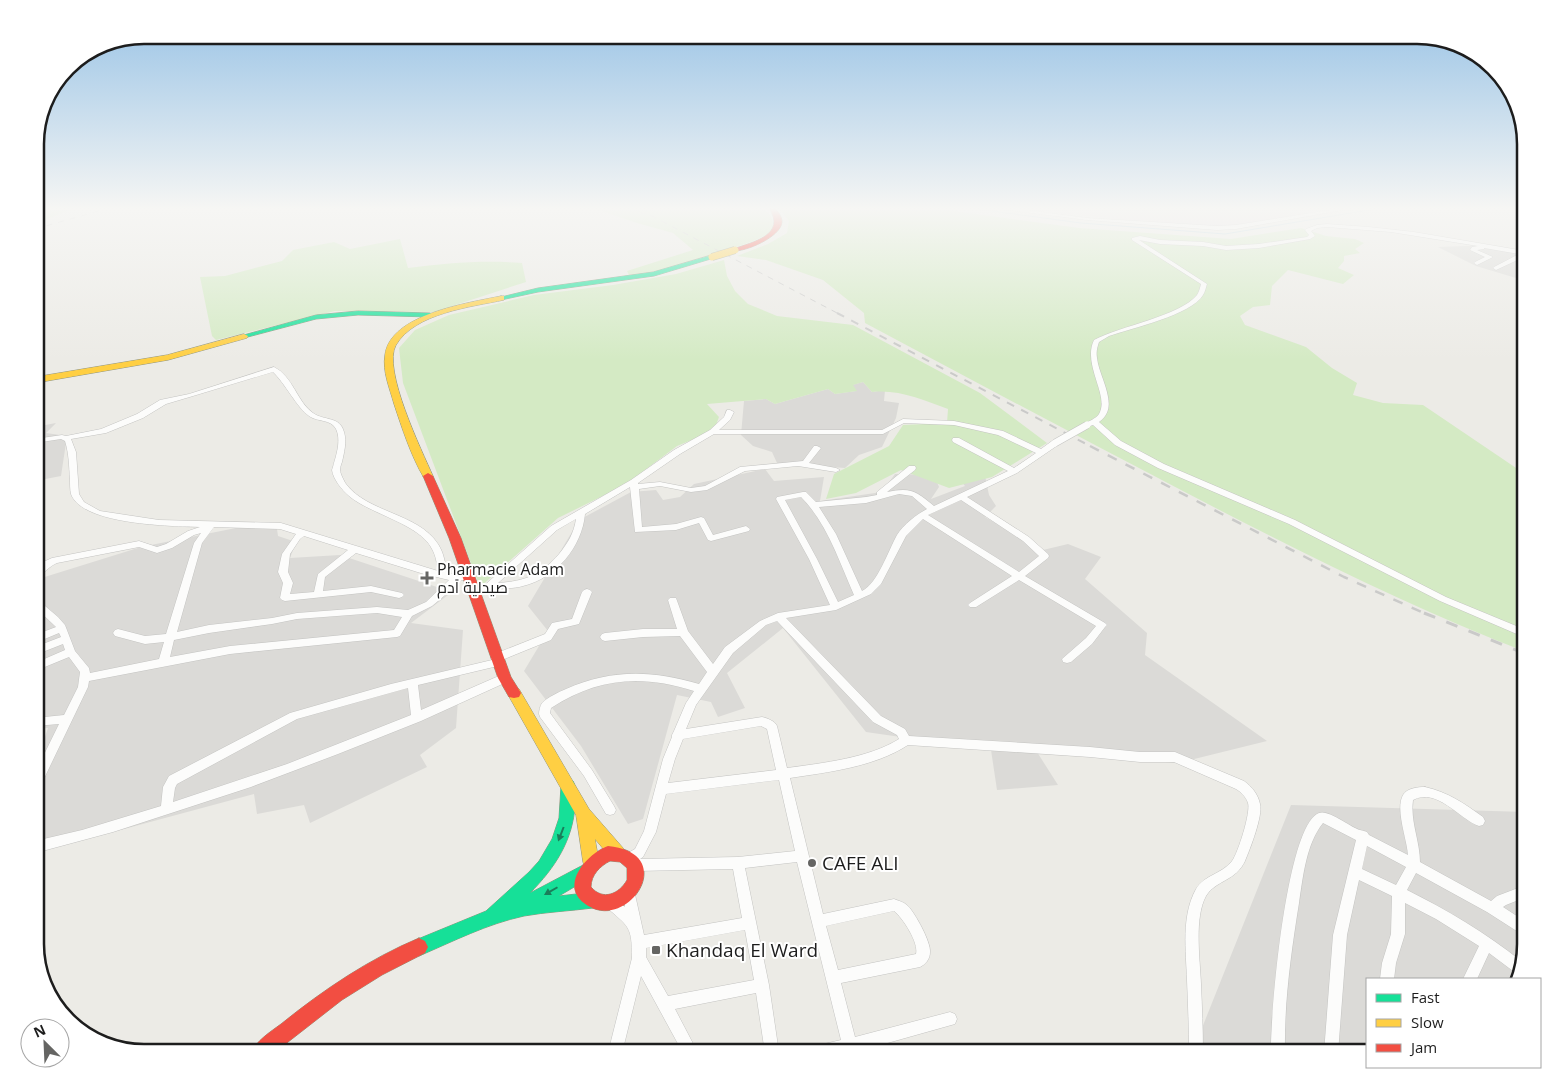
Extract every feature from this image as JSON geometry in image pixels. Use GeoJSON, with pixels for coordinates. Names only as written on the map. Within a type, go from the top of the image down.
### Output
{"type":"FeatureCollection","features":[{"type":"Feature","properties":{"kind":"street"},"geometry":{"type":"LineString","coordinates":[[706,259],[654,274],[538,290],[435,315],[415,323],[399,334],[390,345],[388,362],[394,389],[415,448],[455,538],[504,678],[584,814],[617,852],[633,862],[738,863],[802,856]]}},
{"type":"Feature","properties":{"kind":"street"},"geometry":{"type":"LineString","coordinates":[[270,1044],[310,1010],[365,973],[430,941],[518,910],[593,900],[604,904],[611,903],[620,900],[628,894],[637,880],[633,862],[646,844],[677,736],[691,702],[729,650],[763,623],[778,616],[836,607],[868,592],[876,584],[902,534],[922,514],[962,497],[1014,471],[1054,443],[1100,417],[1105,408],[1092,352],[1096,341],[1118,330],[1172,314],[1194,300],[1204,289],[1204,284],[1200,280],[1166,259]]}},
{"type":"Feature","properties":{"kind":"street"},"geometry":{"type":"LineString","coordinates":[[1477,263],[1485,259]]}},
{"type":"Feature","properties":{"kind":"street"},"geometry":{"type":"LineString","coordinates":[[1496,268],[1514,259]]}},
{"type":"Feature","properties":{"kind":"street"},"geometry":{"type":"LineString","coordinates":[[44,378],[168,357],[316,317],[358,313],[435,315]]}},
{"type":"Feature","properties":{"kind":"street"},"geometry":{"type":"LineString","coordinates":[[44,439],[66,438],[103,431],[140,416],[163,402],[274,369],[286,381],[311,415],[333,422],[339,428],[342,450],[336,470],[343,486],[360,500],[409,525],[434,543],[441,562],[443,575]]}},
{"type":"Feature","properties":{"kind":"street"},"geometry":{"type":"LineString","coordinates":[[474,594],[489,586],[554,528],[635,484],[677,452],[713,432],[727,418],[730,412]]}},
{"type":"Feature","properties":{"kind":"street"},"geometry":{"type":"LineString","coordinates":[[713,432],[883,432],[898,422],[908,420],[954,423],[992,431],[1041,452]]}},
{"type":"Feature","properties":{"kind":"street"},"geometry":{"type":"LineString","coordinates":[[1090,423],[1102,427],[1118,443],[1160,466],[1292,522],[1443,600],[1517,630]]}},
{"type":"Feature","properties":{"kind":"street"},"geometry":{"type":"LineString","coordinates":[[66,438],[72,452],[75,494],[78,500],[98,513],[149,522],[211,525],[266,524],[281,526],[354,550],[443,575],[456,578],[468,576]]}},
{"type":"Feature","properties":{"kind":"street"},"geometry":{"type":"LineString","coordinates":[[956,440],[1014,471]]}},
{"type":"Feature","properties":{"kind":"street"},"geometry":{"type":"LineString","coordinates":[[799,464],[807,460],[817,448]]}},
{"type":"Feature","properties":{"kind":"street"},"geometry":{"type":"LineString","coordinates":[[635,484],[660,484],[691,490],[707,488],[743,469],[799,464],[836,470]]}},
{"type":"Feature","properties":{"kind":"street"},"geometry":{"type":"LineString","coordinates":[[878,496],[912,468]]}},
{"type":"Feature","properties":{"kind":"street"},"geometry":{"type":"LineString","coordinates":[[635,484],[638,530],[676,527],[702,520],[710,538],[746,529]]}},
{"type":"Feature","properties":{"kind":"street"},"geometry":{"type":"LineString","coordinates":[[814,506],[849,502],[899,492],[914,494],[932,509]]}},
{"type":"Feature","properties":{"kind":"street"},"geometry":{"type":"LineString","coordinates":[[836,607],[780,498],[803,494],[814,506],[832,534],[859,596]]}},
{"type":"Feature","properties":{"kind":"street"},"geometry":{"type":"LineString","coordinates":[[962,497],[1026,539],[1044,554],[1044,558],[1019,576],[973,605]]}},
{"type":"Feature","properties":{"kind":"street"},"geometry":{"type":"LineString","coordinates":[[489,586],[506,587],[520,584],[550,570],[574,541],[578,531],[581,512]]}},
{"type":"Feature","properties":{"kind":"street"},"geometry":{"type":"LineString","coordinates":[[922,514],[1019,576],[1102,625],[1089,641],[1068,659]]}},
{"type":"Feature","properties":{"kind":"street"},"geometry":{"type":"LineString","coordinates":[[44,566],[55,560],[138,544],[156,550],[169,546],[191,533],[211,525]]}},
{"type":"Feature","properties":{"kind":"street"},"geometry":{"type":"LineString","coordinates":[[163,662],[198,543],[211,525]]}},
{"type":"Feature","properties":{"kind":"street"},"geometry":{"type":"LineString","coordinates":[[303,532],[297,537],[286,554],[283,572],[288,580],[285,598],[371,589],[400,594]]}},
{"type":"Feature","properties":{"kind":"street"},"geometry":{"type":"LineString","coordinates":[[318,595],[321,576],[354,550]]}},
{"type":"Feature","properties":{"kind":"street"},"geometry":{"type":"LineString","coordinates":[[86,678],[230,650],[397,633],[409,614],[428,604],[456,578]]}},
{"type":"Feature","properties":{"kind":"street"},"geometry":{"type":"LineString","coordinates":[[166,810],[169,787],[173,780],[254,736],[308,711],[497,660],[548,637],[555,626],[576,622],[587,592]]}},
{"type":"Feature","properties":{"kind":"street"},"geometry":{"type":"LineString","coordinates":[[673,600],[683,632],[712,672]]}},
{"type":"Feature","properties":{"kind":"street"},"geometry":{"type":"LineString","coordinates":[[44,610],[62,628],[70,652],[85,671],[86,678],[44,766]]}},
{"type":"Feature","properties":{"kind":"street"},"geometry":{"type":"LineString","coordinates":[[118,633],[144,640],[170,638],[209,629],[296,616],[377,610],[409,614]]}},
{"type":"Feature","properties":{"kind":"street"},"geometry":{"type":"LineString","coordinates":[[778,616],[877,719],[901,732],[906,740]]}},
{"type":"Feature","properties":{"kind":"street"},"geometry":{"type":"LineString","coordinates":[[44,635],[62,628]]}},
{"type":"Feature","properties":{"kind":"street"},"geometry":{"type":"LineString","coordinates":[[605,637],[643,633],[683,632]]}},
{"type":"Feature","properties":{"kind":"street"},"geometry":{"type":"LineString","coordinates":[[44,648],[67,639]]}},
{"type":"Feature","properties":{"kind":"street"},"geometry":{"type":"LineString","coordinates":[[44,663],[70,652]]}},
{"type":"Feature","properties":{"kind":"street"},"geometry":{"type":"LineString","coordinates":[[610,810],[596,785],[544,714],[546,706],[579,687],[597,680],[622,677],[656,678],[683,682],[700,689]]}},
{"type":"Feature","properties":{"kind":"street"},"geometry":{"type":"LineString","coordinates":[[44,845],[84,835],[166,810],[279,773],[417,718],[504,678]]}},
{"type":"Feature","properties":{"kind":"street"},"geometry":{"type":"LineString","coordinates":[[413,683],[417,718]]}},
{"type":"Feature","properties":{"kind":"street"},"geometry":{"type":"LineString","coordinates":[[44,721],[67,719]]}},
{"type":"Feature","properties":{"kind":"street"},"geometry":{"type":"LineString","coordinates":[[677,736],[766,721],[772,726],[802,856],[850,1044]]}},
{"type":"Feature","properties":{"kind":"street"},"geometry":{"type":"LineString","coordinates":[[539,736],[555,728]]}},
{"type":"Feature","properties":{"kind":"street"},"geometry":{"type":"LineString","coordinates":[[663,789],[784,775],[877,754],[900,745],[906,740],[1140,757],[1175,757],[1240,786],[1247,790],[1254,801],[1256,809],[1242,852],[1236,865],[1206,885],[1200,893],[1196,905],[1193,950],[1196,1044]]}},
{"type":"Feature","properties":{"kind":"street"},"geometry":{"type":"LineString","coordinates":[[486,920],[516,894],[552,855],[563,833],[567,816],[568,786]]}},
{"type":"Feature","properties":{"kind":"street"},"geometry":{"type":"LineString","coordinates":[[1387,978],[1389,963],[1398,934],[1398,892],[1414,865],[1412,839],[1406,815],[1408,797],[1421,790],[1441,797],[1479,821]]}},
{"type":"Feature","properties":{"kind":"street"},"geometry":{"type":"LineString","coordinates":[[584,814],[588,867],[583,888],[593,900]]}},
{"type":"Feature","properties":{"kind":"street"},"geometry":{"type":"LineString","coordinates":[[1278,1044],[1278,1018],[1286,940],[1296,881],[1307,836],[1314,821],[1321,817],[1363,836],[1492,908],[1517,924]]}},
{"type":"Feature","properties":{"kind":"street"},"geometry":{"type":"LineString","coordinates":[[1333,1044],[1340,935],[1350,884],[1355,872],[1363,836]]}},
{"type":"Feature","properties":{"kind":"street"},"geometry":{"type":"LineString","coordinates":[[518,910],[608,853],[617,852]]}},
{"type":"Feature","properties":{"kind":"street"},"geometry":{"type":"LineString","coordinates":[[738,863],[748,923],[762,985],[771,1044]]}},
{"type":"Feature","properties":{"kind":"street"},"geometry":{"type":"LineString","coordinates":[[1355,872],[1398,892],[1487,943],[1515,965]]}},
{"type":"Feature","properties":{"kind":"street"},"geometry":{"type":"LineString","coordinates":[[628,894],[639,951],[664,1004],[686,1044]]}},
{"type":"Feature","properties":{"kind":"street"},"geometry":{"type":"LineString","coordinates":[[1492,908],[1502,900],[1517,894]]}},
{"type":"Feature","properties":{"kind":"street"},"geometry":{"type":"LineString","coordinates":[[611,903],[635,924]]}},
{"type":"Feature","properties":{"kind":"street"},"geometry":{"type":"LineString","coordinates":[[819,921],[894,905],[900,907],[906,913],[924,950],[920,960],[834,978]]}},
{"type":"Feature","properties":{"kind":"street"},"geometry":{"type":"LineString","coordinates":[[639,951],[748,923]]}},
{"type":"Feature","properties":{"kind":"street"},"geometry":{"type":"LineString","coordinates":[[1470,978],[1487,943]]}},
{"type":"Feature","properties":{"kind":"street"},"geometry":{"type":"LineString","coordinates":[[617,1044],[639,951]]}},
{"type":"Feature","properties":{"kind":"street"},"geometry":{"type":"LineString","coordinates":[[664,1004],[762,985]]}},
{"type":"Feature","properties":{"kind":"street"},"geometry":{"type":"LineString","coordinates":[[870,1044],[950,1018]]}},
{"type":"Feature","properties":{"kind":"shaded area"},"geometry":{"type":"Polygon","coordinates":[[[1462,259],[1517,259],[1517,278],[1476,266],[1462,259]]]}},
{"type":"Feature","properties":{"kind":"shaded area"},"geometry":{"type":"Polygon","coordinates":[[[863,382],[872,392],[885,390],[884,401],[899,403],[896,418],[882,447],[859,455],[845,468],[777,463],[772,452],[753,446],[741,435],[744,401],[766,399],[775,404],[828,389],[835,394],[856,391],[852,385],[863,382]]]}},
{"type":"Feature","properties":{"kind":"shaded area"},"geometry":{"type":"Polygon","coordinates":[[[56,423],[46,433],[67,436],[61,476],[44,479],[44,425],[56,423]]]}},
{"type":"Feature","properties":{"kind":"shaded area"},"geometry":{"type":"Polygon","coordinates":[[[983,466],[989,495],[996,506],[985,517],[1043,550],[1068,544],[1101,557],[1085,579],[1147,633],[1145,655],[1267,741],[1178,763],[1037,752],[1058,785],[997,790],[991,750],[866,732],[783,628],[727,673],[745,708],[718,717],[711,702],[677,695],[643,819],[628,824],[581,746],[524,671],[548,631],[528,606],[579,520],[631,492],[656,490],[663,500],[680,497],[694,484],[765,469],[774,481],[824,477],[820,501],[882,492],[895,474],[934,475],[939,487],[931,499],[965,486],[951,469],[983,466]]]}},
{"type":"Feature","properties":{"kind":"shaded area"},"geometry":{"type":"Polygon","coordinates":[[[241,527],[277,529],[278,536],[296,542],[290,558],[340,555],[452,592],[411,623],[463,630],[456,728],[420,755],[427,767],[310,823],[304,805],[257,814],[254,794],[44,851],[44,740],[48,728],[44,728],[44,577],[141,547],[241,527]]]}},
{"type":"Feature","properties":{"kind":"shaded area"},"geometry":{"type":"Polygon","coordinates":[[[1291,805],[1517,812],[1517,944],[1511,978],[1366,978],[1366,1044],[1196,1044],[1291,805]]]}},
{"type":"Feature","properties":{"kind":"green space"},"geometry":{"type":"Polygon","coordinates":[[[284,259],[405,259],[408,268],[465,262],[522,263],[526,282],[434,312],[335,311],[216,340],[212,336],[200,277],[225,276],[282,261],[284,259]]]}},
{"type":"Feature","properties":{"kind":"green space"},"geometry":{"type":"Polygon","coordinates":[[[665,259],[700,259],[630,277],[627,271],[665,259]]]}},
{"type":"Feature","properties":{"kind":"green space"},"geometry":{"type":"Polygon","coordinates":[[[757,259],[1344,259],[1338,268],[1354,275],[1343,284],[1288,270],[1272,286],[1270,305],[1253,307],[1240,316],[1245,325],[1306,347],[1332,368],[1357,383],[1353,395],[1383,403],[1423,405],[1517,469],[1517,648],[1394,596],[1223,512],[865,323],[864,313],[823,280],[766,260],[757,259]]]}},
{"type":"Feature","properties":{"kind":"green space"},"geometry":{"type":"Polygon","coordinates":[[[724,260],[727,276],[735,291],[748,304],[777,316],[853,325],[980,393],[1047,443],[992,477],[949,488],[901,470],[856,493],[826,499],[834,474],[889,446],[903,425],[947,423],[948,409],[901,394],[872,392],[863,382],[853,385],[857,391],[835,394],[828,389],[775,404],[766,399],[707,404],[719,417],[716,425],[704,435],[677,446],[625,485],[558,518],[480,587],[403,383],[399,348],[415,330],[449,315],[534,295],[613,285],[676,274],[724,260]]]}},
{"type":"Feature","properties":{"kind":"railway"},"geometry":{"type":"LineString","coordinates":[[734,259],[839,314]]}},
{"type":"Feature","properties":{"kind":"railway"},"geometry":{"type":"LineString","coordinates":[[837,313],[1092,447]]}},
{"type":"Feature","properties":{"kind":"railway"},"geometry":{"type":"LineString","coordinates":[[1090,446],[1344,577],[1426,614]]}},
{"type":"Feature","properties":{"kind":"railway"},"geometry":{"type":"LineString","coordinates":[[1424,613],[1517,650]]}},
{"type":"Feature","properties":{"kind":"traffic: fast"},"geometry":{"type":"LineString","coordinates":[[501,298],[538,290],[654,274],[706,259]]}},
{"type":"Feature","properties":{"kind":"traffic: fast"},"geometry":{"type":"LineString","coordinates":[[244,336],[316,317],[358,313],[430,315]]}},
{"type":"Feature","properties":{"kind":"traffic: fast"},"geometry":{"type":"LineString","coordinates":[[492,916],[525,888],[553,854],[565,823],[568,786]]}},
{"type":"Feature","properties":{"kind":"traffic: fast"},"geometry":{"type":"LineString","coordinates":[[524,906],[585,872]]}},
{"type":"Feature","properties":{"kind":"traffic: fast"},"geometry":{"type":"LineString","coordinates":[[419,947],[471,924],[511,911],[593,900]]}},
{"type":"Feature","properties":{"kind":"traffic: slow"},"geometry":{"type":"LineString","coordinates":[[428,476],[408,430],[394,390],[388,357],[391,346],[400,335],[425,318],[456,308],[501,298]]}},
{"type":"Feature","properties":{"kind":"traffic: slow"},"geometry":{"type":"LineString","coordinates":[[44,378],[168,357],[244,336]]}},
{"type":"Feature","properties":{"kind":"traffic: slow"},"geometry":{"type":"LineString","coordinates":[[514,693],[584,814],[617,853]]}},
{"type":"Feature","properties":{"kind":"traffic: slow"},"geometry":{"type":"LineString","coordinates":[[584,815],[591,862]]}},
{"type":"Feature","properties":{"kind":"traffic: jam"},"geometry":{"type":"LineString","coordinates":[[428,476],[455,538],[505,678],[514,693]]}},
{"type":"Feature","properties":{"kind":"traffic: jam"},"geometry":{"type":"LineString","coordinates":[[608,853],[627,857],[634,864],[637,873],[631,890],[614,902],[604,903],[593,900],[586,894],[583,888],[583,881],[585,874],[595,862],[608,853]]}},
{"type":"Feature","properties":{"kind":"traffic: jam"},"geometry":{"type":"LineString","coordinates":[[271,1044],[336,994],[376,969],[419,947]]}},
{"type":"Feature","properties":{"kind":"place","name":"Pharmacie Adam صيدلية اًدم"},"geometry":{"type":"Point","coordinates":[427,578]}},
{"type":"Feature","properties":{"kind":"place","name":"CAFE ALI"},"geometry":{"type":"Point","coordinates":[812,863]}},
{"type":"Feature","properties":{"kind":"place","name":"Khandaq El Ward"},"geometry":{"type":"Point","coordinates":[656,950]}}]}
